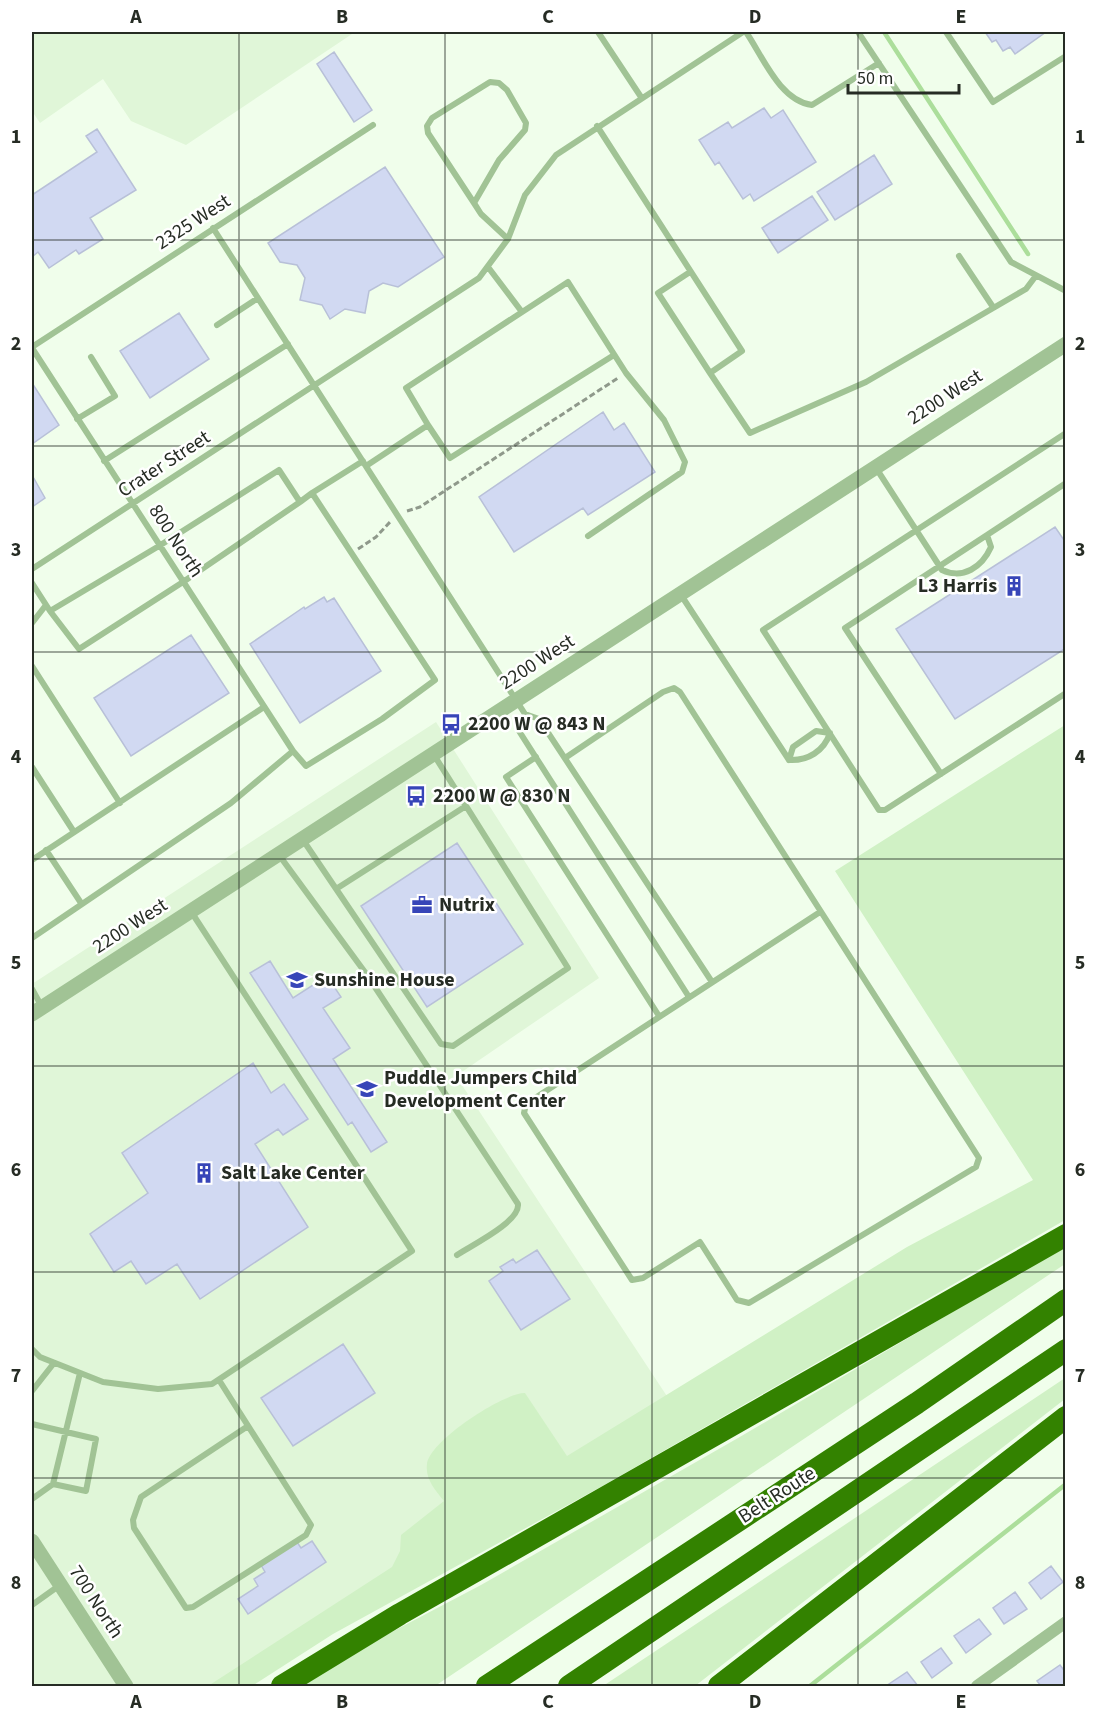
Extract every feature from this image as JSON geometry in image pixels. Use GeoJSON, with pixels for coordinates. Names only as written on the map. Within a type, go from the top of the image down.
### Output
{"type":"FeatureCollection","features":[{"type":"Feature","properties":{"kind":"highway"},"geometry":{"type":"LineString","coordinates":[[282,1686],[400,1614],[1065,1235]]}},
{"type":"Feature","properties":{"kind":"highway","name":"Belt Route"},"geometry":{"type":"LineString","coordinates":[[487,1686],[918,1403],[1065,1300]]}},
{"type":"Feature","properties":{"kind":"highway","name":"Belt Route"},"geometry":{"type":"LineString","coordinates":[[569,1686],[1065,1350]]}},
{"type":"Feature","properties":{"kind":"highway"},"geometry":{"type":"LineString","coordinates":[[719,1686],[1065,1417]]}},
{"type":"Feature","properties":{"kind":"street","name":"2200 West"},"geometry":{"type":"LineString","coordinates":[[37,1011],[1065,344]]}},
{"type":"Feature","properties":{"kind":"street","name":"700 North"},"geometry":{"type":"LineString","coordinates":[[32,1541],[126,1686]]}},
{"type":"Feature","properties":{"kind":"street"},"geometry":{"type":"LineString","coordinates":[[977,1686],[1065,1622]]}},
{"type":"Feature","properties":{"kind":"lane"},"geometry":{"type":"LineString","coordinates":[[598,32],[641,97]]}},
{"type":"Feature","properties":{"kind":"lane"},"geometry":{"type":"LineString","coordinates":[[745,32],[788,95],[800,103],[812,105],[879,63]]}},
{"type":"Feature","properties":{"kind":"lane","name":"Crater Street"},"geometry":{"type":"LineString","coordinates":[[32,569],[315,387],[479,278],[508,239],[525,195],[556,155],[641,97],[745,32]]}},
{"type":"Feature","properties":{"kind":"lane"},"geometry":{"type":"LineString","coordinates":[[858,32],[1011,262],[1035,277],[1065,291]]}},
{"type":"Feature","properties":{"kind":"lane"},"geometry":{"type":"LineString","coordinates":[[946,32],[993,102],[1065,56]]}},
{"type":"Feature","properties":{"kind":"lane"},"geometry":{"type":"LineString","coordinates":[[474,203],[499,160],[525,130],[526,123],[507,90],[499,83],[490,82],[432,118],[427,126],[428,132],[474,203],[508,239]]}},
{"type":"Feature","properties":{"kind":"lane","name":"2325 West"},"geometry":{"type":"LineString","coordinates":[[32,347],[373,125]]}},
{"type":"Feature","properties":{"kind":"lane"},"geometry":{"type":"LineString","coordinates":[[597,126],[742,351],[710,373]]}},
{"type":"Feature","properties":{"kind":"lane"},"geometry":{"type":"LineString","coordinates":[[213,228],[525,714],[539,719],[712,982]]}},
{"type":"Feature","properties":{"kind":"lane"},"geometry":{"type":"LineString","coordinates":[[959,256],[993,307]]}},
{"type":"Feature","properties":{"kind":"lane"},"geometry":{"type":"LineString","coordinates":[[488,267],[522,312]]}},
{"type":"Feature","properties":{"kind":"lane"},"geometry":{"type":"LineString","coordinates":[[690,272],[658,293],[750,433],[866,382],[1026,289],[1035,277]]}},
{"type":"Feature","properties":{"kind":"lane"},"geometry":{"type":"LineString","coordinates":[[588,536],[682,472],[685,462],[664,420],[614,355],[568,282],[406,388],[450,458],[614,355]]}},
{"type":"Feature","properties":{"kind":"lane"},"geometry":{"type":"LineString","coordinates":[[217,325],[258,298]]}},
{"type":"Feature","properties":{"kind":"lane"},"geometry":{"type":"LineString","coordinates":[[104,461],[288,344]]}},
{"type":"Feature","properties":{"kind":"lane","name":"800 North"},"geometry":{"type":"LineString","coordinates":[[32,347],[293,751]]}},
{"type":"Feature","properties":{"kind":"lane"},"geometry":{"type":"LineString","coordinates":[[78,420],[115,396],[91,357]]}},
{"type":"Feature","properties":{"kind":"lane"},"geometry":{"type":"LineString","coordinates":[[32,583],[79,649],[183,582],[312,494],[428,425]]}},
{"type":"Feature","properties":{"kind":"lane"},"geometry":{"type":"LineString","coordinates":[[1065,433],[763,630],[879,810],[885,810],[1065,693]]}},
{"type":"Feature","properties":{"kind":"lane"},"geometry":{"type":"LineString","coordinates":[[875,467],[939,566],[949,574],[962,574],[977,567],[991,547],[987,535]]}},
{"type":"Feature","properties":{"kind":"lane"},"geometry":{"type":"LineString","coordinates":[[32,623],[48,608],[159,546],[279,470],[300,502]]}},
{"type":"Feature","properties":{"kind":"lane"},"geometry":{"type":"LineString","coordinates":[[941,774],[845,628],[1065,483]]}},
{"type":"Feature","properties":{"kind":"lane"},"geometry":{"type":"LineString","coordinates":[[32,938],[231,803],[293,751],[306,766],[382,719],[435,680],[312,494]]}},
{"type":"Feature","properties":{"kind":"lane"},"geometry":{"type":"LineString","coordinates":[[680,593],[789,760]]}},
{"type":"Feature","properties":{"kind":"lane"},"geometry":{"type":"LineString","coordinates":[[32,666],[120,803]]}},
{"type":"Feature","properties":{"kind":"lane"},"geometry":{"type":"LineString","coordinates":[[565,758],[663,692],[674,688],[680,692],[980,1158],[976,1167],[749,1303],[737,1300],[700,1242],[643,1278],[632,1280],[524,1113],[528,1101],[820,912]]}},
{"type":"Feature","properties":{"kind":"lane"},"geometry":{"type":"LineString","coordinates":[[32,860],[264,707]]}},
{"type":"Feature","properties":{"kind":"lane"},"geometry":{"type":"LineString","coordinates":[[525,714],[519,731],[689,997]]}},
{"type":"Feature","properties":{"kind":"lane"},"geometry":{"type":"LineString","coordinates":[[789,760],[793,747],[816,731],[830,733]]}},
{"type":"Feature","properties":{"kind":"lane"},"geometry":{"type":"LineString","coordinates":[[789,760],[802,761],[825,746],[830,733]]}},
{"type":"Feature","properties":{"kind":"lane"},"geometry":{"type":"LineString","coordinates":[[302,839],[441,1044],[453,1046],[568,968],[433,754]]}},
{"type":"Feature","properties":{"kind":"lane"},"geometry":{"type":"LineString","coordinates":[[536,757],[506,777],[659,1016]]}},
{"type":"Feature","properties":{"kind":"lane"},"geometry":{"type":"LineString","coordinates":[[32,767],[74,832]]}},
{"type":"Feature","properties":{"kind":"lane"},"geometry":{"type":"LineString","coordinates":[[336,889],[466,806]]}},
{"type":"Feature","properties":{"kind":"lane"},"geometry":{"type":"LineString","coordinates":[[46,850],[81,903]]}},
{"type":"Feature","properties":{"kind":"lane"},"geometry":{"type":"LineString","coordinates":[[278,855],[367,975],[518,1204],[519,1210],[513,1219],[457,1255]]}},
{"type":"Feature","properties":{"kind":"lane"},"geometry":{"type":"LineString","coordinates":[[32,1349],[40,1357],[103,1382],[158,1389],[212,1384],[412,1251],[191,911]]}},
{"type":"Feature","properties":{"kind":"lane"},"geometry":{"type":"LineString","coordinates":[[32,989],[37,1011]]}},
{"type":"Feature","properties":{"kind":"lane"},"geometry":{"type":"LineString","coordinates":[[32,1391],[54,1363]]}},
{"type":"Feature","properties":{"kind":"lane"},"geometry":{"type":"LineString","coordinates":[[32,1499],[54,1484],[80,1373]]}},
{"type":"Feature","properties":{"kind":"lane"},"geometry":{"type":"LineString","coordinates":[[219,1380],[311,1525],[310,1531],[203,1601],[186,1608],[134,1528],[133,1520],[141,1497],[248,1426]]}},
{"type":"Feature","properties":{"kind":"lane"},"geometry":{"type":"LineString","coordinates":[[32,1424],[96,1439],[86,1491],[54,1484]]}},
{"type":"Feature","properties":{"kind":"lane"},"geometry":{"type":"LineString","coordinates":[[32,1605],[60,1585]]}},
{"type":"Feature","properties":{"kind":"path"},"geometry":{"type":"LineString","coordinates":[[351,553],[376,537],[397,514],[420,507],[618,378]]}},
{"type":"Feature","properties":{"kind":"shaded area"},"geometry":{"type":"Polygon","coordinates":[[[32,32],[355,32],[186,145],[131,121],[103,79],[40,123],[32,111],[32,32]]]}},
{"type":"Feature","properties":{"kind":"shaded area"},"geometry":{"type":"Polygon","coordinates":[[[436,722],[599,978],[456,1076],[684,1422],[224,1686],[32,1686],[32,984],[436,722]]]}},
{"type":"Feature","properties":{"kind":"shaded area"},"geometry":{"type":"Polygon","coordinates":[[[1065,725],[1065,1220],[606,1484],[333,1634],[252,1686],[208,1686],[392,1567],[400,1551],[401,1535],[444,1501],[431,1484],[428,1475],[427,1464],[431,1454],[454,1431],[486,1409],[502,1400],[525,1393],[567,1456],[907,1247],[1033,1180],[835,871],[1065,725]]]}},
{"type":"Feature","properties":{"kind":"shaded area"},"geometry":{"type":"Polygon","coordinates":[[[1065,1246],[1065,1264],[435,1686],[301,1686],[386,1635],[481,1585],[738,1438],[1065,1246]]]}},
{"type":"Feature","properties":{"kind":"shaded area"},"geometry":{"type":"Polygon","coordinates":[[[1065,1378],[1065,1399],[695,1686],[603,1686],[1065,1378]]]}},
{"type":"Feature","properties":{"kind":"building"},"geometry":{"type":"Polygon","coordinates":[[[985,32],[1046,32],[1015,54],[1010,47],[1003,51],[996,40],[992,42],[985,32]]]}},
{"type":"Feature","properties":{"kind":"building"},"geometry":{"type":"Polygon","coordinates":[[[334,52],[372,110],[354,122],[317,64],[334,52]]]}},
{"type":"Feature","properties":{"kind":"building"},"geometry":{"type":"Polygon","coordinates":[[[764,108],[771,118],[783,110],[816,162],[754,201],[750,194],[743,199],[719,162],[715,165],[699,140],[728,122],[732,128],[764,108]]]}},
{"type":"Feature","properties":{"kind":"building"},"geometry":{"type":"Polygon","coordinates":[[[97,129],[136,190],[90,218],[103,239],[79,254],[76,250],[49,268],[38,252],[32,257],[32,195],[97,152],[86,136],[97,129]]]}},
{"type":"Feature","properties":{"kind":"building"},"geometry":{"type":"Polygon","coordinates":[[[874,155],[892,184],[835,220],[817,192],[874,155]]]}},
{"type":"Feature","properties":{"kind":"building"},"geometry":{"type":"Polygon","coordinates":[[[385,167],[444,257],[398,287],[383,283],[369,291],[365,313],[345,309],[330,319],[322,305],[300,300],[305,278],[297,265],[280,262],[268,243],[385,167]]]}},
{"type":"Feature","properties":{"kind":"building"},"geometry":{"type":"Polygon","coordinates":[[[812,196],[828,220],[778,253],[762,228],[812,196]]]}},
{"type":"Feature","properties":{"kind":"building"},"geometry":{"type":"Polygon","coordinates":[[[179,313],[209,359],[150,398],[120,351],[179,313]]]}},
{"type":"Feature","properties":{"kind":"building"},"geometry":{"type":"Polygon","coordinates":[[[34,386],[59,425],[32,444],[32,388],[34,386]]]}},
{"type":"Feature","properties":{"kind":"building"},"geometry":{"type":"Polygon","coordinates":[[[603,412],[614,430],[624,423],[655,472],[588,515],[583,508],[514,552],[479,497],[603,412]]]}},
{"type":"Feature","properties":{"kind":"building"},"geometry":{"type":"Polygon","coordinates":[[[32,475],[45,498],[32,507],[32,475]]]}},
{"type":"Feature","properties":{"kind":"building","name":"L3 Harris"},"geometry":{"type":"Polygon","coordinates":[[[1055,527],[1066,543],[1066,648],[955,719],[896,629],[1055,527]]]}},
{"type":"Feature","properties":{"kind":"building"},"geometry":{"type":"Polygon","coordinates":[[[324,597],[327,602],[334,598],[381,671],[300,723],[250,644],[304,607],[305,609],[324,597]]]}},
{"type":"Feature","properties":{"kind":"building"},"geometry":{"type":"Polygon","coordinates":[[[191,635],[229,693],[131,756],[94,698],[191,635]]]}},
{"type":"Feature","properties":{"kind":"building"},"geometry":{"type":"Polygon","coordinates":[[[457,843],[523,944],[427,1007],[361,906],[457,843]]]}},
{"type":"Feature","properties":{"kind":"building"},"geometry":{"type":"Polygon","coordinates":[[[270,961],[293,998],[327,976],[341,997],[323,1008],[350,1048],[333,1059],[387,1142],[371,1152],[352,1122],[348,1125],[250,973],[270,961]]]}},
{"type":"Feature","properties":{"kind":"building","name":"Salt Lake Center"},"geometry":{"type":"Polygon","coordinates":[[[253,1063],[271,1093],[284,1084],[308,1119],[283,1135],[278,1129],[255,1144],[308,1227],[200,1299],[177,1264],[146,1284],[131,1261],[114,1272],[90,1234],[148,1193],[122,1153],[253,1063]]]}},
{"type":"Feature","properties":{"kind":"building"},"geometry":{"type":"Polygon","coordinates":[[[537,1250],[570,1299],[521,1330],[489,1281],[503,1271],[500,1267],[513,1259],[516,1263],[537,1250]]]}},
{"type":"Feature","properties":{"kind":"building"},"geometry":{"type":"Polygon","coordinates":[[[343,1344],[375,1393],[293,1446],[261,1398],[343,1344]]]}},
{"type":"Feature","properties":{"kind":"building"},"geometry":{"type":"Polygon","coordinates":[[[312,1541],[326,1562],[248,1614],[238,1599],[258,1586],[254,1579],[265,1572],[261,1565],[297,1542],[301,1548],[312,1541]]]}},
{"type":"Feature","properties":{"kind":"building"},"geometry":{"type":"Polygon","coordinates":[[[1051,1566],[1063,1582],[1041,1599],[1029,1583],[1051,1566]]]}},
{"type":"Feature","properties":{"kind":"building"},"geometry":{"type":"Polygon","coordinates":[[[1015,1592],[1027,1609],[1004,1624],[993,1608],[1015,1592]]]}},
{"type":"Feature","properties":{"kind":"building"},"geometry":{"type":"Polygon","coordinates":[[[979,1619],[991,1634],[966,1653],[954,1636],[979,1619]]]}},
{"type":"Feature","properties":{"kind":"building"},"geometry":{"type":"Polygon","coordinates":[[[941,1648],[952,1663],[932,1678],[921,1662],[941,1648]]]}},
{"type":"Feature","properties":{"kind":"building"},"geometry":{"type":"Polygon","coordinates":[[[1060,1665],[1066,1673],[1066,1686],[1041,1686],[1037,1681],[1060,1665]]]}},
{"type":"Feature","properties":{"kind":"building"},"geometry":{"type":"Polygon","coordinates":[[[907,1672],[918,1686],[886,1686],[907,1672]]]}},
{"type":"Feature","properties":{"kind":"waterway"},"geometry":{"type":"LineString","coordinates":[[884,32],[1028,254]]}},
{"type":"Feature","properties":{"kind":"waterway"},"geometry":{"type":"LineString","coordinates":[[810,1686],[1066,1484]]}},
{"type":"Feature","properties":{"kind":"place","name":"L3 Harris"},"geometry":{"type":"Point","coordinates":[1014,586]}},
{"type":"Feature","properties":{"kind":"place","name":"2200 W @ 843 N"},"geometry":{"type":"Point","coordinates":[451,724]}},
{"type":"Feature","properties":{"kind":"place","name":"2200 W @ 830 N"},"geometry":{"type":"Point","coordinates":[416,796]}},
{"type":"Feature","properties":{"kind":"place","name":"Nutrix"},"geometry":{"type":"Point","coordinates":[422,905]}},
{"type":"Feature","properties":{"kind":"place","name":"Sunshine House"},"geometry":{"type":"Point","coordinates":[297,980]}},
{"type":"Feature","properties":{"kind":"place","name":"Puddle Jumpers Child Development Center"},"geometry":{"type":"Point","coordinates":[367,1089]}},
{"type":"Feature","properties":{"kind":"place","name":"Salt Lake Center"},"geometry":{"type":"Point","coordinates":[204,1173]}}]}
